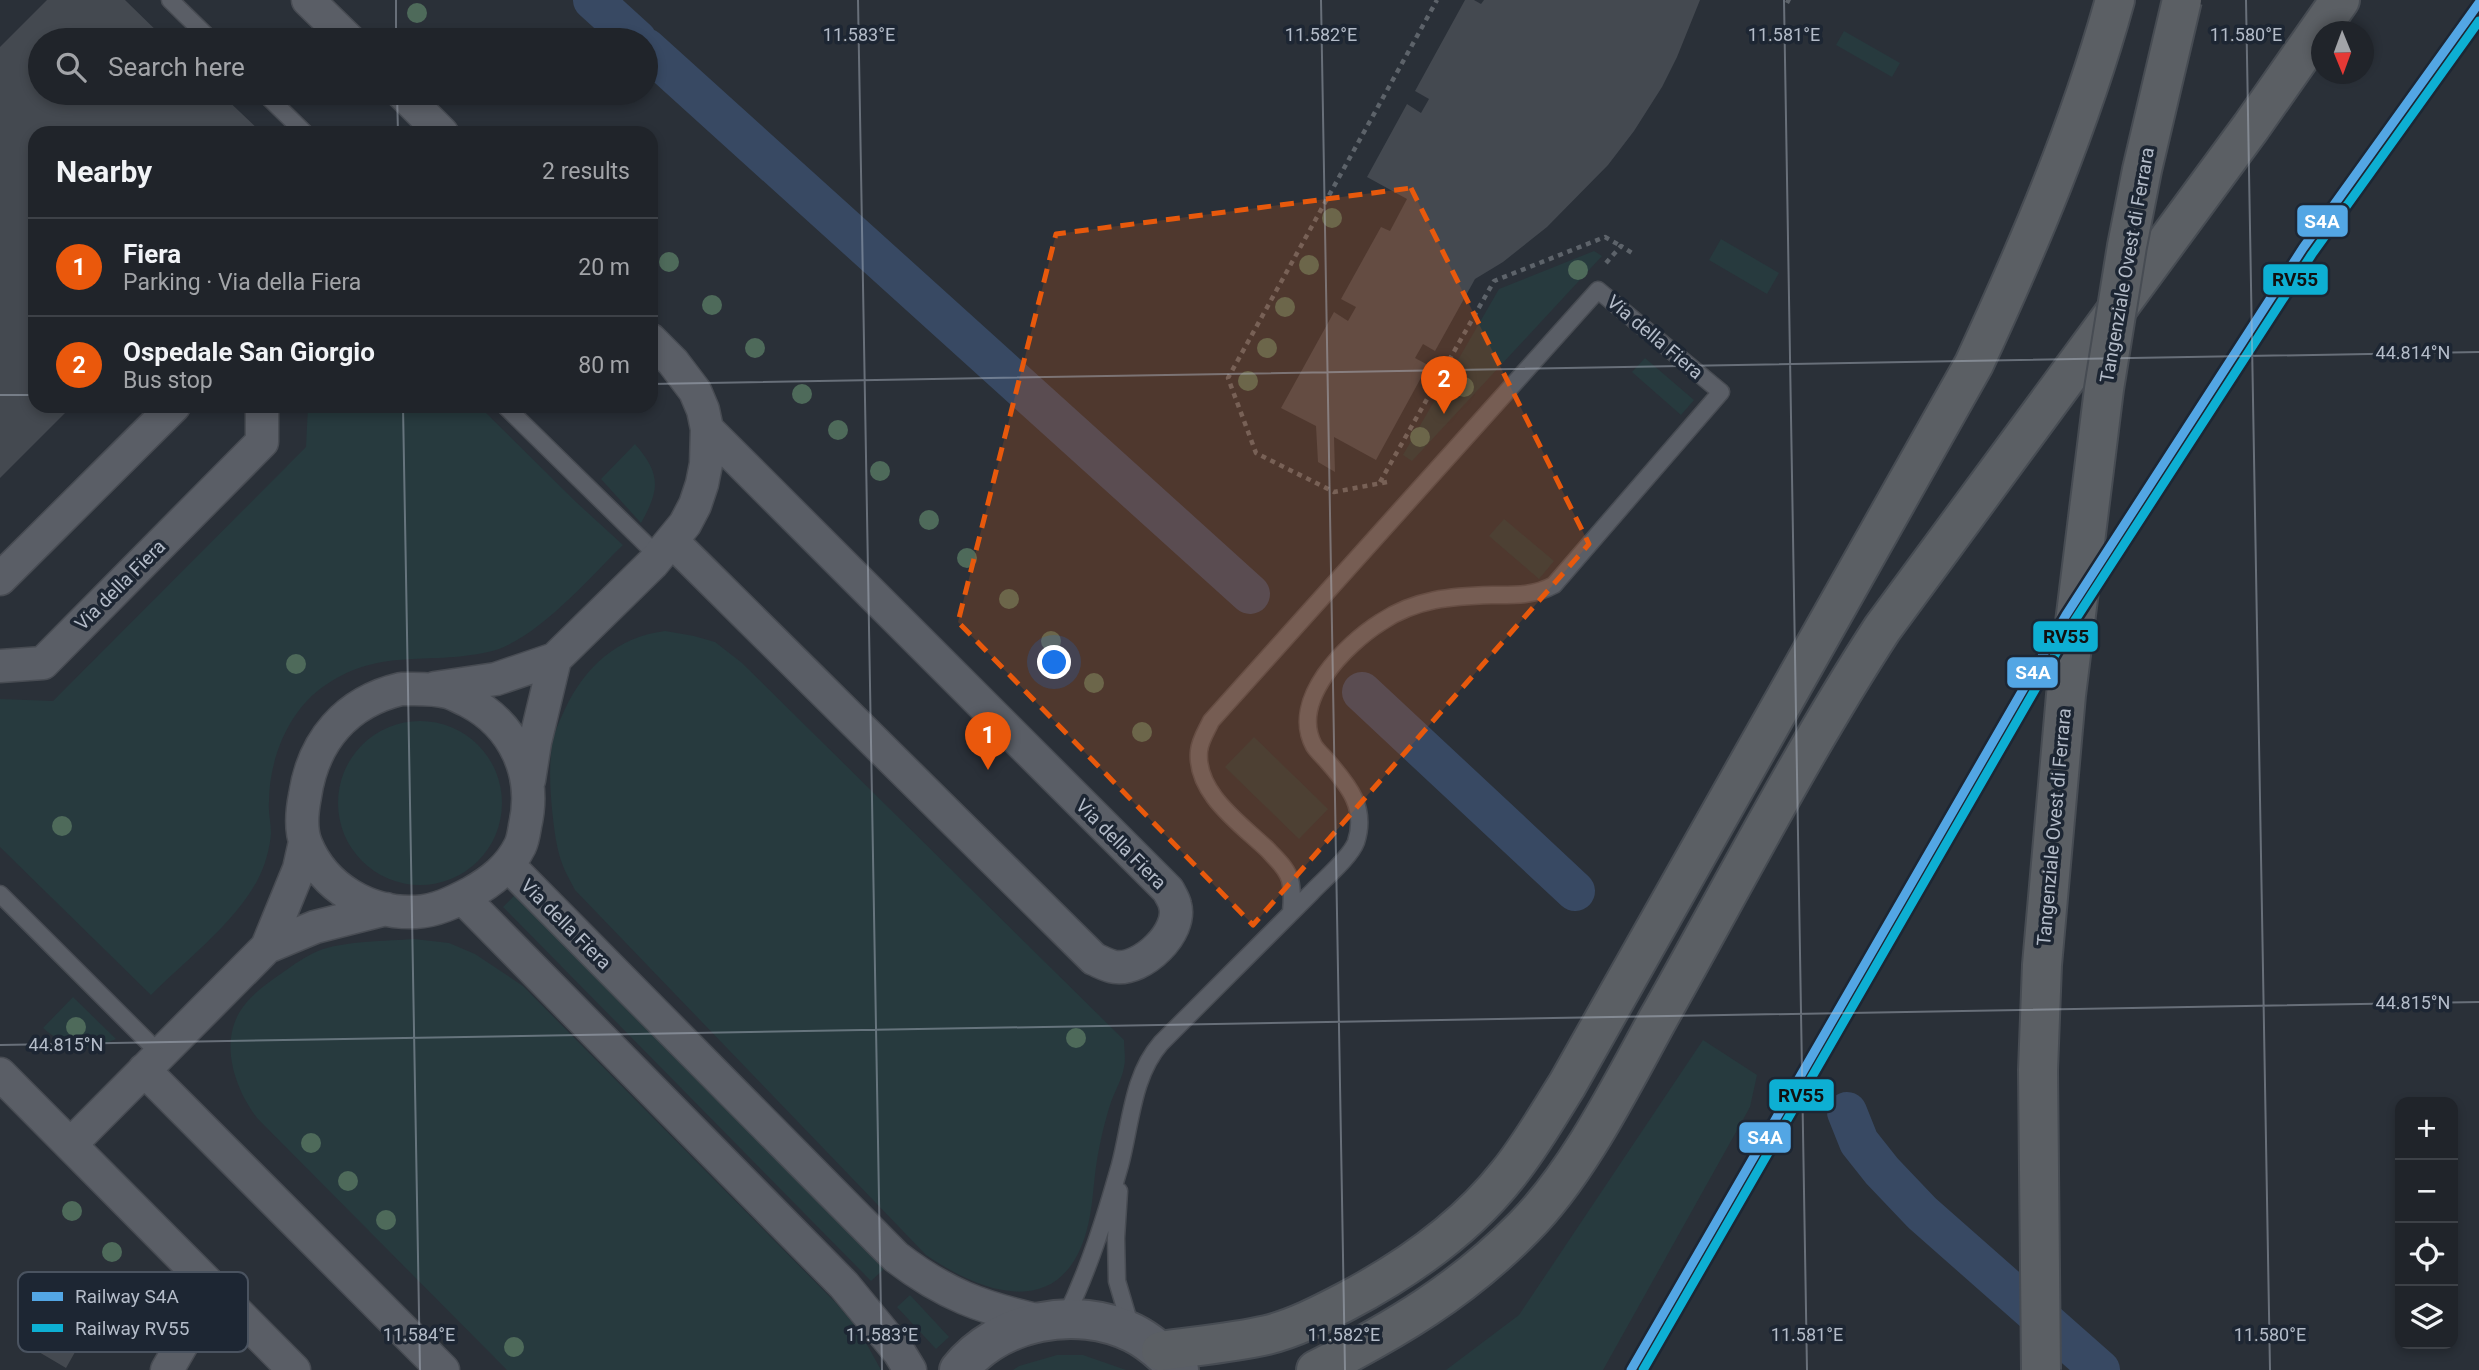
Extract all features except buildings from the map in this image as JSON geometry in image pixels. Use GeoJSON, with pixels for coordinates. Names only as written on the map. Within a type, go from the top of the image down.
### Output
{"type":"FeatureCollection","features":[{"type":"Feature","properties":{"kind":"highway"},"geometry":{"type":"LineString","coordinates":[[1158,1351],[1279,1331],[1310,1320],[1380,1283],[1437,1244],[1457,1226],[1491,1194],[1525,1151],[1567,1085],[1975,364],[2022,261],[2057,173],[2115,0]]}},
{"type":"Feature","properties":{"kind":"highway","name":"Tangenziale Ovest di Ferrara"},"geometry":{"type":"LineString","coordinates":[[2041,1370],[2038,1070],[2044,938],[2066,695],[2102,402],[2125,258],[2142,170],[2182,0]]}},
{"type":"Feature","properties":{"kind":"highway"},"geometry":{"type":"LineString","coordinates":[[1316,1370],[1404,1324],[1467,1280],[1545,1204],[1607,1110],[1836,701],[1877,638],[2019,440],[2251,127],[2340,0]]}},
{"type":"Feature","properties":{"kind":"street"},"geometry":{"type":"LineString","coordinates":[[308,0],[337,28]]}},
{"type":"Feature","properties":{"kind":"street"},"geometry":{"type":"LineString","coordinates":[[414,105],[435,126]]}},
{"type":"Feature","properties":{"kind":"street","name":"Via della Fiera"},"geometry":{"type":"LineString","coordinates":[[427,689],[496,679],[555,659],[665,549],[695,505],[706,464],[707,429],[703,410],[695,391],[658,347]]}},
{"type":"Feature","properties":{"kind":"street"},"geometry":{"type":"LineString","coordinates":[[0,579],[167,413]]}},
{"type":"Feature","properties":{"kind":"street","name":"Via della Fiera"},"geometry":{"type":"LineString","coordinates":[[0,666],[43,663],[262,442],[262,413]]}},
{"type":"Feature","properties":{"kind":"street","name":"Via della Fiera"},"geometry":{"type":"LineString","coordinates":[[665,549],[1094,959],[1117,967],[1139,963],[1155,952],[1174,921],[1176,907],[1168,890],[707,429]]}},
{"type":"Feature","properties":{"kind":"street","name":"Via della Fiera"},"geometry":{"type":"LineString","coordinates":[[305,842],[319,866],[336,886],[357,901],[386,909],[416,912],[441,908],[496,877],[508,865],[521,844],[529,809],[529,785],[535,742],[555,659]]}},
{"type":"Feature","properties":{"kind":"street","name":"Via della Fiera"},"geometry":{"type":"LineString","coordinates":[[71,1144],[267,947],[299,869],[305,842],[302,813],[315,757],[343,718],[363,702],[401,689],[450,692],[479,707],[502,725],[517,750],[529,785]]}},
{"type":"Feature","properties":{"kind":"street","name":"Via della Fiera"},"geometry":{"type":"LineString","coordinates":[[508,865],[896,1257],[922,1277],[960,1298],[998,1311],[1053,1320],[1099,1321],[1158,1351]]}},
{"type":"Feature","properties":{"kind":"street"},"geometry":{"type":"LineString","coordinates":[[463,898],[844,1285],[899,1352],[910,1370]]}},
{"type":"Feature","properties":{"kind":"street","name":"Via della Fiera"},"geometry":{"type":"LineString","coordinates":[[267,947],[315,928],[386,909]]}},
{"type":"Feature","properties":{"kind":"street"},"geometry":{"type":"LineString","coordinates":[[152,1062],[443,1370]]}},
{"type":"Feature","properties":{"kind":"street"},"geometry":{"type":"LineString","coordinates":[[0,1074],[197,1272]]}},
{"type":"Feature","properties":{"kind":"street","name":"Via della Fiera"},"geometry":{"type":"LineString","coordinates":[[959,1370],[969,1357],[1003,1335],[1053,1320]]}},
{"type":"Feature","properties":{"kind":"street"},"geometry":{"type":"LineString","coordinates":[[248,1323],[295,1370]]}},
{"type":"Feature","properties":{"kind":"street"},"geometry":{"type":"LineString","coordinates":[[167,1370],[177,1352]]}},
{"type":"Feature","properties":{"kind":"lane"},"geometry":{"type":"LineString","coordinates":[[170,0],[199,28]]}},
{"type":"Feature","properties":{"kind":"lane"},"geometry":{"type":"LineString","coordinates":[[276,105],[298,126]]}},
{"type":"Feature","properties":{"kind":"lane","name":"Via della Fiera"},"geometry":{"type":"LineString","coordinates":[[1121,1161],[1138,1085],[1153,1053],[1292,912],[1355,845],[1359,808],[1355,796],[1344,779],[1315,748],[1308,730],[1310,707],[1318,687],[1342,652],[1381,622],[1415,603],[1445,597],[1541,592],[1554,585],[1720,392],[1598,290],[1211,721],[1204,734],[1199,751],[1201,771],[1210,792],[1281,863],[1290,878],[1292,912]]}},
{"type":"Feature","properties":{"kind":"lane","name":"Via della Fiera"},"geometry":{"type":"LineString","coordinates":[[513,413],[665,549]]}},
{"type":"Feature","properties":{"kind":"lane"},"geometry":{"type":"LineString","coordinates":[[0,894],[152,1062]]}},
{"type":"Feature","properties":{"kind":"lane"},"geometry":{"type":"LineString","coordinates":[[1121,1161],[1116,1238],[1117,1281],[1158,1351]]}},
{"type":"Feature","properties":{"kind":"lane"},"geometry":{"type":"LineString","coordinates":[[1053,1320],[1099,1239],[1121,1161]]}},
{"type":"Feature","properties":{"kind":"path"},"geometry":{"type":"LineString","coordinates":[[1389,481],[1334,492],[1256,453],[1228,378],[1437,0]]}},
{"type":"Feature","properties":{"kind":"path"},"geometry":{"type":"LineString","coordinates":[[1380,483],[1494,281],[1605,237],[1632,253]]}},
{"type":"Feature","properties":{"kind":"path"},"geometry":{"type":"LineString","coordinates":[[1603,266],[1621,246]]}},
{"type":"Feature","properties":{"kind":"highlighted area"},"geometry":{"type":"Polygon","coordinates":[[[1411,188],[1589,544],[1253,925],[958,622],[1056,234],[1411,188]]]}},
{"type":"Feature","properties":{"kind":"green space"},"geometry":{"type":"Polygon","coordinates":[[[1844,31],[1900,63],[1892,77],[1836,45],[1844,31]]]}},
{"type":"Feature","properties":{"kind":"green space"},"geometry":{"type":"Polygon","coordinates":[[[1721,239],[1779,273],[1767,294],[1709,260],[1721,239]]]}},
{"type":"Feature","properties":{"kind":"green space"},"geometry":{"type":"Polygon","coordinates":[[[1594,251],[1602,256],[1412,461],[1403,455],[1499,289],[1594,251]]]}},
{"type":"Feature","properties":{"kind":"green space"},"geometry":{"type":"Polygon","coordinates":[[[1645,358],[1694,400],[1681,415],[1632,372],[1645,358]]]}},
{"type":"Feature","properties":{"kind":"green space"},"geometry":{"type":"Polygon","coordinates":[[[308,413],[486,413],[623,545],[560,607],[524,636],[506,646],[465,656],[382,662],[362,667],[341,676],[308,699],[289,725],[276,755],[270,786],[270,839],[265,863],[258,879],[249,895],[224,925],[151,995],[0,847],[0,699],[53,701],[306,447],[308,413]]]}},
{"type":"Feature","properties":{"kind":"green space"},"geometry":{"type":"Polygon","coordinates":[[[635,444],[650,464],[655,482],[652,501],[641,523],[601,479],[635,444]]]}},
{"type":"Feature","properties":{"kind":"green space"},"geometry":{"type":"Polygon","coordinates":[[[1504,519],[1554,561],[1539,579],[1489,536],[1504,519]]]}},
{"type":"Feature","properties":{"kind":"green space"},"geometry":{"type":"Polygon","coordinates":[[[665,631],[715,642],[742,663],[1124,1040],[1124,1067],[1103,1131],[1086,1233],[1074,1261],[1058,1279],[1039,1289],[1018,1292],[995,1288],[948,1269],[926,1255],[575,890],[561,859],[554,823],[550,769],[556,731],[573,694],[604,656],[632,640],[665,631]]]}},
{"type":"Feature","properties":{"kind":"green space"},"geometry":{"type":"Polygon","coordinates":[[[420,721],[451,727],[478,745],[496,772],[502,803],[496,834],[478,861],[451,879],[420,885],[389,879],[362,861],[344,834],[338,803],[344,772],[362,745],[389,727],[420,721]]]}},
{"type":"Feature","properties":{"kind":"green space"},"geometry":{"type":"Polygon","coordinates":[[[1254,737],[1328,809],[1299,839],[1225,767],[1254,737]]]}},
{"type":"Feature","properties":{"kind":"green space"},"geometry":{"type":"Polygon","coordinates":[[[515,895],[884,1269],[871,1281],[503,907],[515,895]]]}},
{"type":"Feature","properties":{"kind":"green space"},"geometry":{"type":"Polygon","coordinates":[[[414,939],[449,943],[475,954],[523,986],[836,1303],[859,1330],[881,1370],[507,1370],[257,1118],[243,1095],[233,1068],[231,1040],[239,1013],[253,996],[276,977],[309,955],[328,948],[365,942],[414,939]]]}},
{"type":"Feature","properties":{"kind":"green space"},"geometry":{"type":"Polygon","coordinates":[[[73,997],[116,1039],[96,1046],[78,1046],[60,1040],[43,1028],[73,997]]]}},
{"type":"Feature","properties":{"kind":"green space"},"geometry":{"type":"Polygon","coordinates":[[[1703,1040],[1757,1075],[1750,1107],[1603,1370],[1446,1370],[1519,1315],[1703,1040]]]}},
{"type":"Feature","properties":{"kind":"green space"},"geometry":{"type":"Polygon","coordinates":[[[910,1295],[949,1337],[936,1349],[897,1307],[910,1295]]]}},
{"type":"Feature","properties":{"kind":"green space"},"geometry":{"type":"Polygon","coordinates":[[[1057,1355],[1083,1355],[1126,1370],[1013,1370],[1057,1355]]]}},
{"type":"Feature","properties":{"kind":"waterway"},"geometry":{"type":"LineString","coordinates":[[593,0],[624,28]]}},
{"type":"Feature","properties":{"kind":"waterway"},"geometry":{"type":"LineString","coordinates":[[658,59],[1250,594]]}},
{"type":"Feature","properties":{"kind":"waterway"},"geometry":{"type":"LineString","coordinates":[[1362,692],[1575,891]]}},
{"type":"Feature","properties":{"kind":"waterway"},"geometry":{"type":"LineString","coordinates":[[1847,1112],[1859,1142],[1922,1213],[2100,1370]]}},
{"type":"Feature","properties":{"kind":"rail line","name":"S4A"},"geometry":{"type":"LineString","coordinates":[[1631,1370],[2066,615],[2303,248],[2479,3]]}},
{"type":"Feature","properties":{"kind":"rail line","name":"RV55"},"geometry":{"type":"LineString","coordinates":[[1643,1370],[2075,620],[2312,254],[2479,21]]}},
{"type":"Feature","properties":{"kind":"place","name":"Ospedale San Giorgio"},"geometry":{"type":"Point","coordinates":[1444,414]}},
{"type":"Feature","properties":{"kind":"place","name":"Fiera"},"geometry":{"type":"Point","coordinates":[988,770]}}]}
